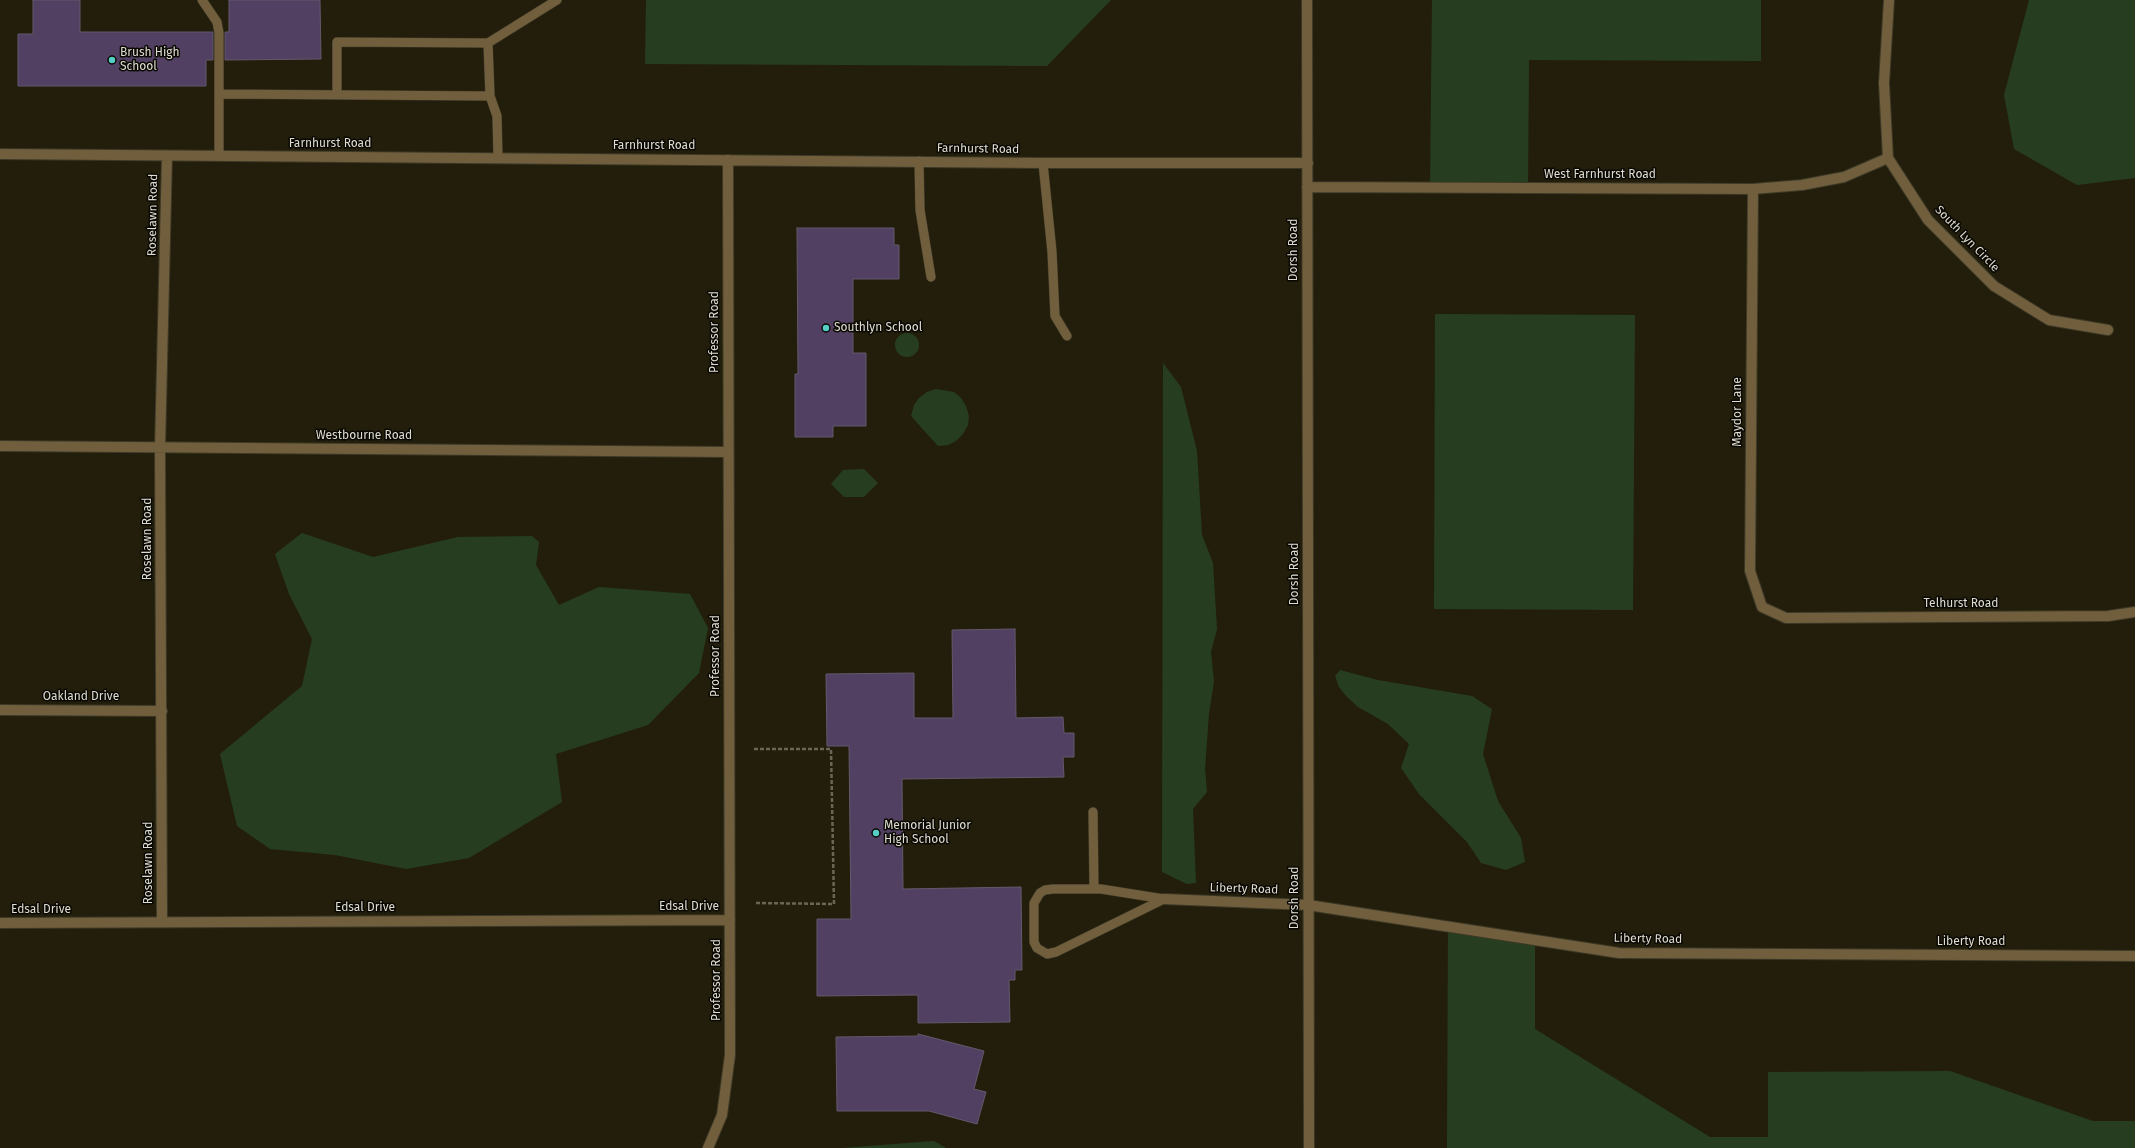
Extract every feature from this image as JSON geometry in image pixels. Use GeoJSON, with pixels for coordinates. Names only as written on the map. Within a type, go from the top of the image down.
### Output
{"type":"FeatureCollection","features":[{"type":"Feature","properties":{"kind":"street","name":"Dorsh Road"},"geometry":{"type":"LineString","coordinates":[[1307,0],[1308,1148]]}},
{"type":"Feature","properties":{"kind":"street","name":"South Lyn Circle"},"geometry":{"type":"LineString","coordinates":[[1889,0],[1884,84],[1888,158],[1928,220],[1994,286],[2049,320],[2108,330]]}},
{"type":"Feature","properties":{"kind":"street","name":"Farnhurst Road"},"geometry":{"type":"LineString","coordinates":[[0,154],[1043,163],[1308,163]]}},
{"type":"Feature","properties":{"kind":"street","name":"Roselawn Road"},"geometry":{"type":"LineString","coordinates":[[162,922],[160,448],[167,156]]}},
{"type":"Feature","properties":{"kind":"street","name":"West Farnhurst Road"},"geometry":{"type":"LineString","coordinates":[[1307,187],[1753,189],[1802,185],[1844,177],[1888,158]]}},
{"type":"Feature","properties":{"kind":"street","name":"Professor Road"},"geometry":{"type":"LineString","coordinates":[[708,1148],[722,1115],[730,1055],[728,160]]}},
{"type":"Feature","properties":{"kind":"street","name":"Maydor Lane"},"geometry":{"type":"LineString","coordinates":[[1753,189],[1750,571],[1762,606],[1786,618]]}},
{"type":"Feature","properties":{"kind":"street","name":"Westbourne Road"},"geometry":{"type":"LineString","coordinates":[[0,446],[728,452]]}},
{"type":"Feature","properties":{"kind":"street","name":"Telhurst Road"},"geometry":{"type":"LineString","coordinates":[[1786,618],[2108,616],[2135,612]]}},
{"type":"Feature","properties":{"kind":"street","name":"Oakland Drive"},"geometry":{"type":"LineString","coordinates":[[0,710],[162,710]]}},
{"type":"Feature","properties":{"kind":"street","name":"Liberty Road"},"geometry":{"type":"LineString","coordinates":[[1164,899],[1308,905],[1619,953],[2135,956]]}},
{"type":"Feature","properties":{"kind":"street","name":"Edsal Drive"},"geometry":{"type":"LineString","coordinates":[[0,923],[730,920]]}},
{"type":"Feature","properties":{"kind":"lane"},"geometry":{"type":"LineString","coordinates":[[202,0],[217,22],[219,33],[219,156]]}},
{"type":"Feature","properties":{"kind":"lane"},"geometry":{"type":"LineString","coordinates":[[337,95],[337,42],[488,43],[557,0]]}},
{"type":"Feature","properties":{"kind":"lane"},"geometry":{"type":"LineString","coordinates":[[488,43],[490,96],[497,116],[498,158]]}},
{"type":"Feature","properties":{"kind":"lane"},"geometry":{"type":"LineString","coordinates":[[220,94],[490,96]]}},
{"type":"Feature","properties":{"kind":"lane"},"geometry":{"type":"LineString","coordinates":[[919,162],[920,210],[931,277]]}},
{"type":"Feature","properties":{"kind":"lane"},"geometry":{"type":"LineString","coordinates":[[1043,163],[1052,252],[1055,316],[1067,336]]}},
{"type":"Feature","properties":{"kind":"lane"},"geometry":{"type":"LineString","coordinates":[[1093,812],[1094,889]]}},
{"type":"Feature","properties":{"kind":"lane"},"geometry":{"type":"LineString","coordinates":[[1094,889],[1164,899],[1056,952],[1048,954],[1037,948],[1034,942],[1034,903],[1040,892],[1045,890],[1094,889]]}},
{"type":"Feature","properties":{"kind":"path"},"geometry":{"type":"LineString","coordinates":[[754,749],[831,749],[834,904],[755,903]]}},
{"type":"Feature","properties":{"kind":"green space"},"geometry":{"type":"Polygon","coordinates":[[[646,0],[1111,0],[1047,66],[645,64],[646,0]]]}},
{"type":"Feature","properties":{"kind":"green space"},"geometry":{"type":"Polygon","coordinates":[[[1432,0],[1761,0],[1761,61],[1529,60],[1528,188],[1430,187],[1432,0]]]}},
{"type":"Feature","properties":{"kind":"green space"},"geometry":{"type":"Polygon","coordinates":[[[2029,0],[2135,0],[2135,178],[2077,185],[2014,149],[2004,95],[2029,0]]]}},
{"type":"Feature","properties":{"kind":"green space"},"geometry":{"type":"Polygon","coordinates":[[[1435,314],[1635,315],[1633,610],[1434,609],[1435,314]]]}},
{"type":"Feature","properties":{"kind":"green space"},"geometry":{"type":"Polygon","coordinates":[[[907,333],[916,336],[919,345],[916,354],[907,357],[898,354],[895,345],[898,336],[907,333]]]}},
{"type":"Feature","properties":{"kind":"green space"},"geometry":{"type":"Polygon","coordinates":[[[1163,363],[1181,387],[1197,451],[1202,535],[1213,563],[1217,629],[1211,652],[1214,682],[1209,713],[1205,769],[1207,792],[1193,809],[1196,883],[1187,884],[1162,872],[1163,363]]]}},
{"type":"Feature","properties":{"kind":"green space"},"geometry":{"type":"Polygon","coordinates":[[[936,389],[954,392],[961,398],[966,406],[969,416],[968,425],[963,434],[956,441],[948,445],[938,446],[911,416],[914,405],[919,398],[927,392],[936,389]]]}},
{"type":"Feature","properties":{"kind":"green space"},"geometry":{"type":"Polygon","coordinates":[[[864,469],[878,483],[864,497],[844,497],[831,484],[843,470],[864,469]]]}},
{"type":"Feature","properties":{"kind":"green space"},"geometry":{"type":"Polygon","coordinates":[[[302,533],[373,557],[458,537],[532,536],[539,542],[536,565],[559,605],[599,587],[690,594],[708,628],[699,673],[648,725],[556,754],[562,802],[469,858],[406,869],[335,855],[270,849],[237,826],[220,754],[302,686],[312,639],[289,594],[275,554],[302,533]]]}},
{"type":"Feature","properties":{"kind":"green space"},"geometry":{"type":"Polygon","coordinates":[[[1340,670],[1378,680],[1472,696],[1492,709],[1483,754],[1498,801],[1521,838],[1525,862],[1506,870],[1481,863],[1467,842],[1419,794],[1401,768],[1409,744],[1388,724],[1358,707],[1346,696],[1339,687],[1335,676],[1340,670]]]}},
{"type":"Feature","properties":{"kind":"green space"},"geometry":{"type":"Polygon","coordinates":[[[1448,926],[1535,940],[1535,1029],[1710,1137],[1768,1137],[1768,1072],[1950,1071],[2093,1121],[2135,1121],[2135,1148],[1447,1148],[1448,926]]]}},
{"type":"Feature","properties":{"kind":"green space"},"geometry":{"type":"Polygon","coordinates":[[[934,1141],[946,1148],[842,1148],[934,1141]]]}},
{"type":"Feature","properties":{"kind":"building","name":"Brush High School"},"geometry":{"type":"Polygon","coordinates":[[[33,0],[80,0],[80,32],[213,32],[213,60],[206,60],[206,86],[18,86],[18,34],[33,34],[33,0]]]}},
{"type":"Feature","properties":{"kind":"building"},"geometry":{"type":"Polygon","coordinates":[[[229,0],[320,0],[321,59],[225,60],[225,32],[229,32],[229,0]]]}},
{"type":"Feature","properties":{"kind":"building","name":"Southlyn School"},"geometry":{"type":"Polygon","coordinates":[[[797,228],[894,228],[894,245],[899,245],[899,279],[853,279],[853,353],[866,353],[866,426],[833,426],[833,437],[795,437],[795,374],[798,374],[797,228]]]}},
{"type":"Feature","properties":{"kind":"building","name":"Memorial Junior High School"},"geometry":{"type":"Polygon","coordinates":[[[1015,629],[1016,718],[1063,717],[1064,733],[1074,733],[1074,757],[1063,757],[1064,777],[902,779],[903,889],[1021,887],[1022,970],[1015,970],[1015,980],[1009,980],[1010,1022],[918,1023],[918,995],[817,996],[817,919],[851,919],[849,746],[827,746],[826,674],[914,673],[914,718],[953,718],[952,630],[1015,629]]]}},
{"type":"Feature","properties":{"kind":"building"},"geometry":{"type":"Polygon","coordinates":[[[918,1034],[984,1051],[974,1089],[986,1092],[977,1124],[929,1111],[837,1111],[836,1037],[919,1036],[918,1034]]]}},
{"type":"Feature","properties":{"kind":"place","name":"Brush High School"},"geometry":{"type":"Point","coordinates":[112,60]}},
{"type":"Feature","properties":{"kind":"place","name":"Southlyn School"},"geometry":{"type":"Point","coordinates":[826,328]}},
{"type":"Feature","properties":{"kind":"place","name":"Memorial Junior High School"},"geometry":{"type":"Point","coordinates":[876,833]}}]}
